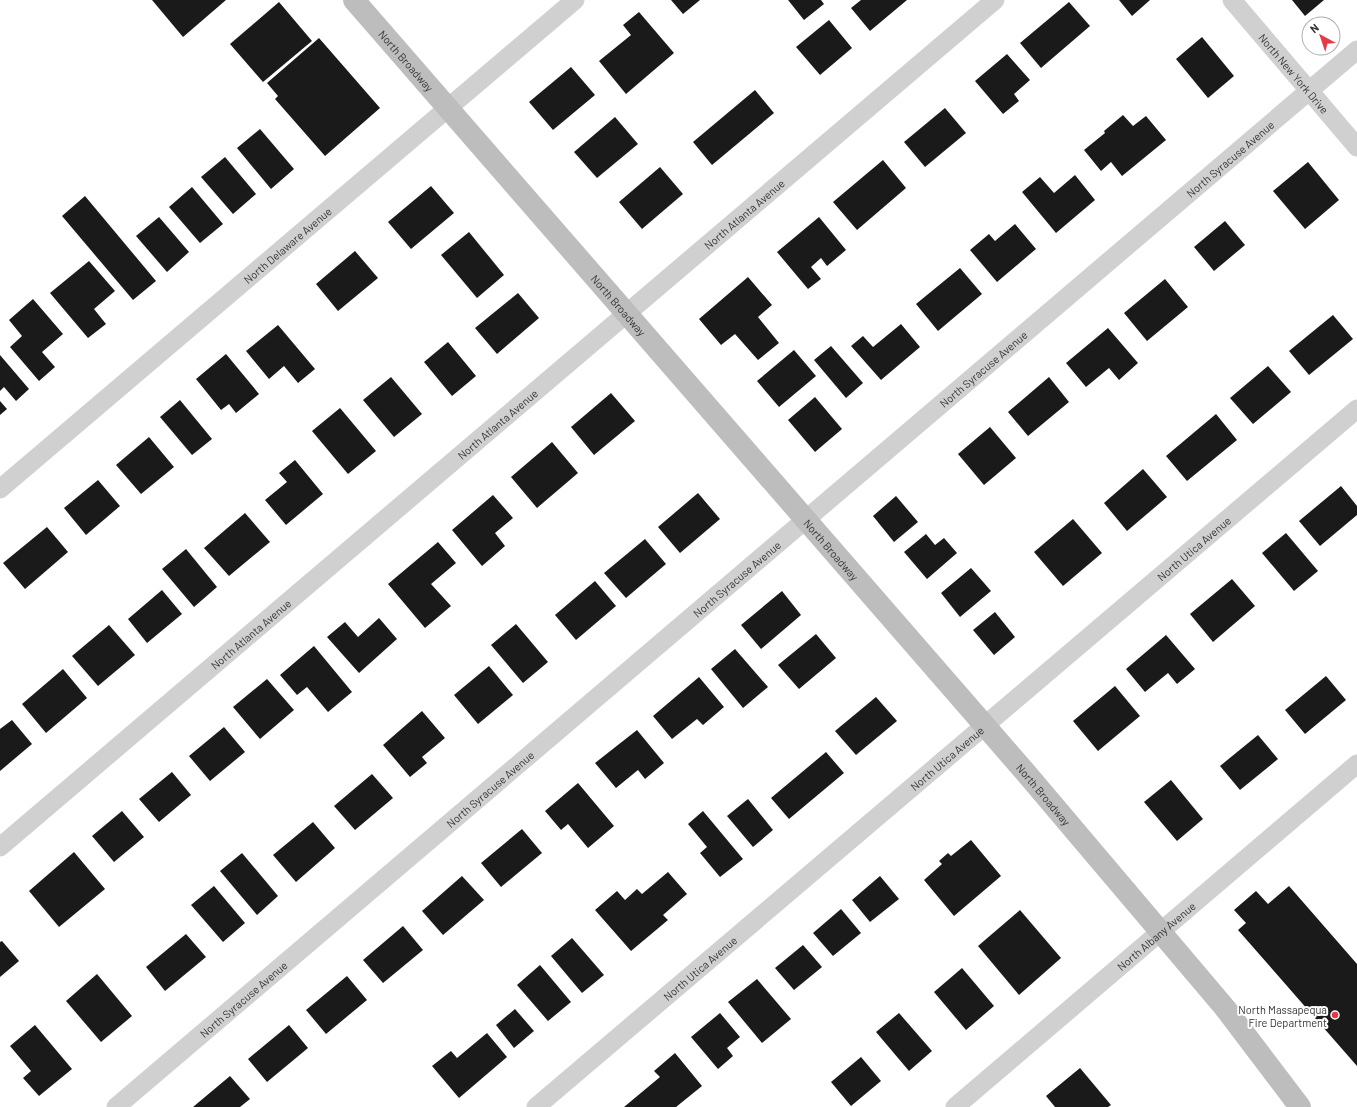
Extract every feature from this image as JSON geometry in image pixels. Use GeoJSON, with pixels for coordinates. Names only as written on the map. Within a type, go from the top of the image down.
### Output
{"type":"FeatureCollection","features":[{"type":"Feature","properties":{"kind":"main road","name":"North Broadway"},"geometry":{"type":"LineString","coordinates":[[354,0],[984,725],[1161,932],[1225,1008],[1300,1107]]}},
{"type":"Feature","properties":{"kind":"street","name":"North Delaware Avenue"},"geometry":{"type":"LineString","coordinates":[[0,489],[575,0]]}},
{"type":"Feature","properties":{"kind":"street","name":"North Atlanta Avenue"},"geometry":{"type":"LineString","coordinates":[[0,847],[994,0]]}},
{"type":"Feature","properties":{"kind":"street","name":"North New York Drive"},"geometry":{"type":"LineString","coordinates":[[1232,0],[1357,147]]}},
{"type":"Feature","properties":{"kind":"street","name":"North Syracuse Avenue"},"geometry":{"type":"LineString","coordinates":[[116,1107],[1357,50]]}},
{"type":"Feature","properties":{"kind":"street","name":"North Utica Avenue"},"geometry":{"type":"LineString","coordinates":[[536,1107],[1357,409]]}},
{"type":"Feature","properties":{"kind":"street","name":"North Albany Avenue"},"geometry":{"type":"LineString","coordinates":[[954,1107],[1357,764]]}},
{"type":"Feature","properties":{"kind":"building"},"geometry":{"type":"Polygon","coordinates":[[[152,0],[226,0],[183,37],[152,0]]]}},
{"type":"Feature","properties":{"kind":"building"},"geometry":{"type":"Polygon","coordinates":[[[671,0],[700,0],[683,14],[671,0]]]}},
{"type":"Feature","properties":{"kind":"building"},"geometry":{"type":"Polygon","coordinates":[[[788,0],[821,0],[824,4],[804,20],[788,0]]]}},
{"type":"Feature","properties":{"kind":"building"},"geometry":{"type":"Polygon","coordinates":[[[861,0],[907,0],[870,31],[851,8],[861,0]]]}},
{"type":"Feature","properties":{"kind":"building"},"geometry":{"type":"Polygon","coordinates":[[[1119,0],[1150,0],[1132,16],[1119,0]]]}},
{"type":"Feature","properties":{"kind":"building"},"geometry":{"type":"Polygon","coordinates":[[[1292,0],[1324,0],[1305,16],[1292,0]]]}},
{"type":"Feature","properties":{"kind":"building"},"geometry":{"type":"Polygon","coordinates":[[[279,2],[312,41],[263,82],[230,44],[279,2]]]}},
{"type":"Feature","properties":{"kind":"building"},"geometry":{"type":"Polygon","coordinates":[[[1069,2],[1090,26],[1041,68],[1020,43],[1069,2]]]}},
{"type":"Feature","properties":{"kind":"building"},"geometry":{"type":"Polygon","coordinates":[[[639,12],[674,53],[626,94],[599,61],[631,35],[623,25],[639,12]]]}},
{"type":"Feature","properties":{"kind":"building"},"geometry":{"type":"Polygon","coordinates":[[[829,20],[852,48],[820,75],[796,47],[829,20]]]}},
{"type":"Feature","properties":{"kind":"building"},"geometry":{"type":"Polygon","coordinates":[[[1202,37],[1234,76],[1208,98],[1176,59],[1202,37]]]}},
{"type":"Feature","properties":{"kind":"building"},"geometry":{"type":"Polygon","coordinates":[[[319,38],[380,108],[325,156],[275,99],[278,96],[267,83],[319,38]]]}},
{"type":"Feature","properties":{"kind":"building"},"geometry":{"type":"Polygon","coordinates":[[[1007,54],[1030,80],[1014,94],[1019,101],[1003,114],[975,81],[1007,54]]]}},
{"type":"Feature","properties":{"kind":"building"},"geometry":{"type":"Polygon","coordinates":[[[571,67],[595,95],[553,130],[529,102],[571,67]]]}},
{"type":"Feature","properties":{"kind":"building"},"geometry":{"type":"Polygon","coordinates":[[[755,90],[774,113],[712,165],[693,142],[755,90]]]}},
{"type":"Feature","properties":{"kind":"building"},"geometry":{"type":"Polygon","coordinates":[[[945,108],[966,133],[925,167],[904,142],[945,108]]]}},
{"type":"Feature","properties":{"kind":"building"},"geometry":{"type":"Polygon","coordinates":[[[1123,115],[1133,126],[1146,116],[1166,140],[1122,176],[1111,162],[1101,171],[1084,150],[1105,133],[1104,131],[1123,115]]]}},
{"type":"Feature","properties":{"kind":"building"},"geometry":{"type":"Polygon","coordinates":[[[615,117],[638,144],[597,178],[574,152],[615,117]]]}},
{"type":"Feature","properties":{"kind":"building"},"geometry":{"type":"Polygon","coordinates":[[[260,129],[294,169],[271,189],[237,148],[260,129]]]}},
{"type":"Feature","properties":{"kind":"building"},"geometry":{"type":"Polygon","coordinates":[[[225,157],[256,194],[233,214],[201,177],[225,157]]]}},
{"type":"Feature","properties":{"kind":"building"},"geometry":{"type":"Polygon","coordinates":[[[883,160],[906,188],[857,230],[833,202],[883,160]]]}},
{"type":"Feature","properties":{"kind":"building"},"geometry":{"type":"Polygon","coordinates":[[[1308,162],[1339,200],[1305,229],[1273,191],[1308,162]]]}},
{"type":"Feature","properties":{"kind":"building"},"geometry":{"type":"Polygon","coordinates":[[[660,167],[683,194],[642,229],[619,202],[660,167]]]}},
{"type":"Feature","properties":{"kind":"building"},"geometry":{"type":"Polygon","coordinates":[[[1075,175],[1095,200],[1056,233],[1022,192],[1040,177],[1054,193],[1075,175]]]}},
{"type":"Feature","properties":{"kind":"building"},"geometry":{"type":"Polygon","coordinates":[[[431,186],[454,213],[411,249],[388,222],[431,186]]]}},
{"type":"Feature","properties":{"kind":"building"},"geometry":{"type":"Polygon","coordinates":[[[192,187],[223,224],[200,243],[169,207],[192,187]]]}},
{"type":"Feature","properties":{"kind":"building"},"geometry":{"type":"Polygon","coordinates":[[[85,196],[156,281],[133,300],[62,216],[85,196]]]}},
{"type":"Feature","properties":{"kind":"building"},"geometry":{"type":"Polygon","coordinates":[[[159,217],[189,252],[167,272],[136,236],[159,217]]]}},
{"type":"Feature","properties":{"kind":"building"},"geometry":{"type":"Polygon","coordinates":[[[819,217],[846,250],[827,266],[821,258],[811,267],[821,279],[808,289],[777,252],[819,217]]]}},
{"type":"Feature","properties":{"kind":"building"},"geometry":{"type":"Polygon","coordinates":[[[1225,221],[1245,245],[1214,271],[1194,247],[1225,221]]]}},
{"type":"Feature","properties":{"kind":"building"},"geometry":{"type":"Polygon","coordinates":[[[1015,224],[1036,249],[997,282],[970,250],[989,234],[995,241],[1015,224]]]}},
{"type":"Feature","properties":{"kind":"building"},"geometry":{"type":"Polygon","coordinates":[[[469,232],[504,275],[477,298],[441,255],[469,232]]]}},
{"type":"Feature","properties":{"kind":"building"},"geometry":{"type":"Polygon","coordinates":[[[355,251],[378,278],[338,311],[316,284],[355,251]]]}},
{"type":"Feature","properties":{"kind":"building"},"geometry":{"type":"Polygon","coordinates":[[[89,261],[115,291],[94,309],[106,324],[88,338],[50,293],[89,261]]]}},
{"type":"Feature","properties":{"kind":"building"},"geometry":{"type":"Polygon","coordinates":[[[960,268],[982,294],[938,331],[916,304],[960,268]]]}},
{"type":"Feature","properties":{"kind":"building"},"geometry":{"type":"Polygon","coordinates":[[[748,277],[772,305],[758,317],[779,343],[758,360],[735,334],[721,345],[699,319],[748,277]]]}},
{"type":"Feature","properties":{"kind":"building"},"geometry":{"type":"Polygon","coordinates":[[[1165,279],[1188,307],[1147,341],[1124,313],[1165,279]]]}},
{"type":"Feature","properties":{"kind":"building"},"geometry":{"type":"Polygon","coordinates":[[[518,293],[539,318],[497,354],[475,328],[518,293]]]}},
{"type":"Feature","properties":{"kind":"building"},"geometry":{"type":"Polygon","coordinates":[[[33,299],[63,334],[42,352],[55,367],[39,381],[10,347],[22,336],[9,320],[33,299]]]}},
{"type":"Feature","properties":{"kind":"building"},"geometry":{"type":"Polygon","coordinates":[[[1333,315],[1353,339],[1309,375],[1289,351],[1333,315]]]}},
{"type":"Feature","properties":{"kind":"building"},"geometry":{"type":"Polygon","coordinates":[[[901,324],[920,347],[881,380],[851,346],[863,336],[873,347],[901,324]]]}},
{"type":"Feature","properties":{"kind":"building"},"geometry":{"type":"Polygon","coordinates":[[[278,325],[315,369],[298,383],[284,366],[269,379],[246,351],[278,325]]]}},
{"type":"Feature","properties":{"kind":"building"},"geometry":{"type":"Polygon","coordinates":[[[1108,328],[1138,363],[1119,380],[1109,368],[1086,387],[1066,363],[1108,328]]]}},
{"type":"Feature","properties":{"kind":"building"},"geometry":{"type":"Polygon","coordinates":[[[448,342],[476,376],[452,396],[424,362],[448,342]]]}},
{"type":"Feature","properties":{"kind":"building"},"geometry":{"type":"Polygon","coordinates":[[[831,346],[863,383],[846,398],[814,360],[831,346]]]}},
{"type":"Feature","properties":{"kind":"building"},"geometry":{"type":"Polygon","coordinates":[[[794,350],[816,376],[779,407],[757,381],[794,350]]]}},
{"type":"Feature","properties":{"kind":"building"},"geometry":{"type":"Polygon","coordinates":[[[226,354],[259,394],[236,413],[229,404],[221,410],[196,379],[226,354]]]}},
{"type":"Feature","properties":{"kind":"building"},"geometry":{"type":"Polygon","coordinates":[[[0,355],[29,389],[16,401],[4,387],[0,391],[0,355]]]}},
{"type":"Feature","properties":{"kind":"building"},"geometry":{"type":"Polygon","coordinates":[[[1268,366],[1291,392],[1253,424],[1230,398],[1268,366]]]}},
{"type":"Feature","properties":{"kind":"building"},"geometry":{"type":"Polygon","coordinates":[[[391,377],[422,414],[394,437],[363,400],[391,377]]]}},
{"type":"Feature","properties":{"kind":"building"},"geometry":{"type":"Polygon","coordinates":[[[1049,377],[1069,402],[1028,436],[1008,412],[1049,377]]]}},
{"type":"Feature","properties":{"kind":"building"},"geometry":{"type":"Polygon","coordinates":[[[611,393],[635,421],[594,455],[571,427],[611,393]]]}},
{"type":"Feature","properties":{"kind":"building"},"geometry":{"type":"Polygon","coordinates":[[[815,397],[842,429],[815,452],[788,420],[815,397]]]}},
{"type":"Feature","properties":{"kind":"building"},"geometry":{"type":"Polygon","coordinates":[[[180,400],[212,439],[192,455],[160,417],[180,400]]]}},
{"type":"Feature","properties":{"kind":"building"},"geometry":{"type":"Polygon","coordinates":[[[0,401],[7,409],[0,415],[0,401]]]}},
{"type":"Feature","properties":{"kind":"building"},"geometry":{"type":"Polygon","coordinates":[[[340,408],[376,451],[348,474],[312,431],[340,408]]]}},
{"type":"Feature","properties":{"kind":"building"},"geometry":{"type":"Polygon","coordinates":[[[1216,414],[1237,440],[1187,481],[1166,456],[1216,414]]]}},
{"type":"Feature","properties":{"kind":"building"},"geometry":{"type":"Polygon","coordinates":[[[990,427],[1016,458],[984,485],[958,454],[990,427]]]}},
{"type":"Feature","properties":{"kind":"building"},"geometry":{"type":"Polygon","coordinates":[[[149,437],[174,467],[141,494],[116,465],[149,437]]]}},
{"type":"Feature","properties":{"kind":"building"},"geometry":{"type":"Polygon","coordinates":[[[552,442],[578,473],[537,508],[511,477],[552,442]]]}},
{"type":"Feature","properties":{"kind":"building"},"geometry":{"type":"Polygon","coordinates":[[[295,460],[323,494],[286,525],[265,500],[287,482],[279,473],[295,460]]]}},
{"type":"Feature","properties":{"kind":"building"},"geometry":{"type":"Polygon","coordinates":[[[1143,469],[1167,497],[1127,531],[1104,503],[1143,469]]]}},
{"type":"Feature","properties":{"kind":"building"},"geometry":{"type":"Polygon","coordinates":[[[98,480],[120,506],[86,535],[64,508],[98,480]]]}},
{"type":"Feature","properties":{"kind":"building"},"geometry":{"type":"Polygon","coordinates":[[[1341,486],[1357,506],[1357,515],[1320,546],[1299,521],[1341,486]]]}},
{"type":"Feature","properties":{"kind":"building"},"geometry":{"type":"Polygon","coordinates":[[[698,493],[720,519],[680,553],[658,527],[698,493]]]}},
{"type":"Feature","properties":{"kind":"building"},"geometry":{"type":"Polygon","coordinates":[[[493,495],[513,518],[495,533],[505,546],[482,566],[452,530],[493,495]]]}},
{"type":"Feature","properties":{"kind":"building"},"geometry":{"type":"Polygon","coordinates":[[[896,496],[918,522],[894,542],[873,516],[896,496]]]}},
{"type":"Feature","properties":{"kind":"building"},"geometry":{"type":"Polygon","coordinates":[[[245,513],[270,542],[229,576],[204,548],[245,513]]]}},
{"type":"Feature","properties":{"kind":"building"},"geometry":{"type":"Polygon","coordinates":[[[1073,519],[1102,553],[1063,586],[1034,552],[1073,519]]]}},
{"type":"Feature","properties":{"kind":"building"},"geometry":{"type":"Polygon","coordinates":[[[47,527],[68,552],[25,589],[3,563],[47,527]]]}},
{"type":"Feature","properties":{"kind":"building"},"geometry":{"type":"Polygon","coordinates":[[[1286,533],[1318,571],[1294,591],[1262,553],[1286,533]]]}},
{"type":"Feature","properties":{"kind":"building"},"geometry":{"type":"Polygon","coordinates":[[[926,534],[935,545],[944,538],[957,553],[927,579],[904,552],[926,534]]]}},
{"type":"Feature","properties":{"kind":"building"},"geometry":{"type":"Polygon","coordinates":[[[645,539],[666,564],[626,598],[604,573],[645,539]]]}},
{"type":"Feature","properties":{"kind":"building"},"geometry":{"type":"Polygon","coordinates":[[[438,542],[456,563],[431,584],[451,606],[425,628],[388,584],[438,542]]]}},
{"type":"Feature","properties":{"kind":"building"},"geometry":{"type":"Polygon","coordinates":[[[186,549],[217,587],[194,607],[162,569],[186,549]]]}},
{"type":"Feature","properties":{"kind":"building"},"geometry":{"type":"Polygon","coordinates":[[[971,568],[991,591],[960,617],[941,593],[971,568]]]}},
{"type":"Feature","properties":{"kind":"building"},"geometry":{"type":"Polygon","coordinates":[[[1232,579],[1255,606],[1213,642],[1190,614],[1232,579]]]}},
{"type":"Feature","properties":{"kind":"building"},"geometry":{"type":"Polygon","coordinates":[[[595,581],[616,606],[576,640],[555,615],[595,581]]]}},
{"type":"Feature","properties":{"kind":"building"},"geometry":{"type":"Polygon","coordinates":[[[162,590],[182,614],[147,643],[128,619],[162,590]]]}},
{"type":"Feature","properties":{"kind":"building"},"geometry":{"type":"Polygon","coordinates":[[[782,591],[801,615],[761,649],[741,625],[782,591]]]}},
{"type":"Feature","properties":{"kind":"building"},"geometry":{"type":"Polygon","coordinates":[[[995,612],[1015,637],[994,655],[973,630],[995,612]]]}},
{"type":"Feature","properties":{"kind":"building"},"geometry":{"type":"Polygon","coordinates":[[[379,618],[397,639],[359,673],[327,637],[345,622],[358,637],[379,618]]]}},
{"type":"Feature","properties":{"kind":"building"},"geometry":{"type":"Polygon","coordinates":[[[516,624],[548,662],[523,683],[491,645],[516,624]]]}},
{"type":"Feature","properties":{"kind":"building"},"geometry":{"type":"Polygon","coordinates":[[[109,625],[135,655],[98,686],[72,656],[109,625]]]}},
{"type":"Feature","properties":{"kind":"building"},"geometry":{"type":"Polygon","coordinates":[[[816,634],[836,658],[799,689],[778,665],[816,634]]]}},
{"type":"Feature","properties":{"kind":"building"},"geometry":{"type":"Polygon","coordinates":[[[1166,635],[1195,669],[1177,684],[1168,673],[1145,692],[1126,669],[1166,635]]]}},
{"type":"Feature","properties":{"kind":"building"},"geometry":{"type":"Polygon","coordinates":[[[314,646],[352,692],[328,712],[307,687],[297,695],[280,675],[314,646]]]}},
{"type":"Feature","properties":{"kind":"building"},"geometry":{"type":"Polygon","coordinates":[[[735,649],[768,687],[743,708],[711,669],[735,649]]]}},
{"type":"Feature","properties":{"kind":"building"},"geometry":{"type":"Polygon","coordinates":[[[489,666],[513,695],[478,724],[454,695],[489,666]]]}},
{"type":"Feature","properties":{"kind":"building"},"geometry":{"type":"Polygon","coordinates":[[[63,669],[87,698],[46,733],[22,704],[63,669]]]}},
{"type":"Feature","properties":{"kind":"building"},"geometry":{"type":"Polygon","coordinates":[[[1326,676],[1346,700],[1305,734],[1285,710],[1326,676]]]}},
{"type":"Feature","properties":{"kind":"building"},"geometry":{"type":"Polygon","coordinates":[[[699,677],[724,707],[703,725],[697,719],[672,739],[653,716],[699,677]]]}},
{"type":"Feature","properties":{"kind":"building"},"geometry":{"type":"Polygon","coordinates":[[[267,679],[294,710],[260,739],[233,707],[267,679]]]}},
{"type":"Feature","properties":{"kind":"building"},"geometry":{"type":"Polygon","coordinates":[[[1115,686],[1140,716],[1098,751],[1073,721],[1115,686]]]}},
{"type":"Feature","properties":{"kind":"building"},"geometry":{"type":"Polygon","coordinates":[[[876,697],[897,721],[856,755],[835,731],[876,697]]]}},
{"type":"Feature","properties":{"kind":"building"},"geometry":{"type":"Polygon","coordinates":[[[422,711],[445,738],[422,757],[427,763],[410,777],[383,745],[422,711]]]}},
{"type":"Feature","properties":{"kind":"building"},"geometry":{"type":"Polygon","coordinates":[[[12,720],[32,744],[0,771],[0,729],[12,720]]]}},
{"type":"Feature","properties":{"kind":"building"},"geometry":{"type":"Polygon","coordinates":[[[224,727],[245,752],[210,781],[189,756],[224,727]]]}},
{"type":"Feature","properties":{"kind":"building"},"geometry":{"type":"Polygon","coordinates":[[[637,730],[664,763],[645,779],[638,770],[616,788],[595,763],[637,730]]]}},
{"type":"Feature","properties":{"kind":"building"},"geometry":{"type":"Polygon","coordinates":[[[1258,735],[1278,759],[1240,790],[1220,766],[1258,735]]]}},
{"type":"Feature","properties":{"kind":"building"},"geometry":{"type":"Polygon","coordinates":[[[826,752],[844,773],[789,819],[771,798],[826,752]]]}},
{"type":"Feature","properties":{"kind":"building"},"geometry":{"type":"Polygon","coordinates":[[[172,772],[191,795],[159,822],[139,799],[172,772]]]}},
{"type":"Feature","properties":{"kind":"building"},"geometry":{"type":"Polygon","coordinates":[[[372,774],[393,798],[355,830],[334,806],[372,774]]]}},
{"type":"Feature","properties":{"kind":"building"},"geometry":{"type":"Polygon","coordinates":[[[1171,780],[1203,819],[1177,841],[1144,802],[1171,780]]]}},
{"type":"Feature","properties":{"kind":"building"},"geometry":{"type":"Polygon","coordinates":[[[578,783],[614,826],[588,848],[568,824],[561,830],[545,811],[578,783]]]}},
{"type":"Feature","properties":{"kind":"building"},"geometry":{"type":"Polygon","coordinates":[[[748,799],[773,830],[753,847],[727,816],[748,799]]]}},
{"type":"Feature","properties":{"kind":"building"},"geometry":{"type":"Polygon","coordinates":[[[122,811],[144,837],[114,862],[92,836],[122,811]]]}},
{"type":"Feature","properties":{"kind":"building"},"geometry":{"type":"Polygon","coordinates":[[[703,811],[743,859],[720,877],[700,853],[707,847],[688,824],[703,811]]]}},
{"type":"Feature","properties":{"kind":"building"},"geometry":{"type":"Polygon","coordinates":[[[313,822],[335,848],[296,882],[273,855],[313,822]]]}},
{"type":"Feature","properties":{"kind":"building"},"geometry":{"type":"Polygon","coordinates":[[[522,829],[542,853],[501,887],[481,863],[522,829]]]}},
{"type":"Feature","properties":{"kind":"building"},"geometry":{"type":"Polygon","coordinates":[[[971,840],[1001,876],[954,916],[924,880],[942,864],[939,861],[948,853],[951,856],[971,840]]]}},
{"type":"Feature","properties":{"kind":"building"},"geometry":{"type":"Polygon","coordinates":[[[74,852],[105,889],[59,927],[29,891],[74,852]]]}},
{"type":"Feature","properties":{"kind":"building"},"geometry":{"type":"Polygon","coordinates":[[[242,853],[278,896],[257,915],[220,871],[242,853]]]}},
{"type":"Feature","properties":{"kind":"building"},"geometry":{"type":"Polygon","coordinates":[[[668,872],[687,894],[663,915],[668,920],[631,951],[595,910],[617,891],[625,900],[637,889],[642,894],[668,872]]]}},
{"type":"Feature","properties":{"kind":"building"},"geometry":{"type":"Polygon","coordinates":[[[462,876],[484,900],[443,935],[422,911],[462,876]]]}},
{"type":"Feature","properties":{"kind":"building"},"geometry":{"type":"Polygon","coordinates":[[[880,876],[899,899],[870,922],[852,900],[880,876]]]}},
{"type":"Feature","properties":{"kind":"building"},"geometry":{"type":"Polygon","coordinates":[[[214,886],[245,923],[223,942],[191,905],[214,886]]]}},
{"type":"Feature","properties":{"kind":"building","name":"North Massapequa Fire Department"},"geometry":{"type":"Polygon","coordinates":[[[1289,886],[1357,964],[1357,1066],[1238,930],[1246,923],[1234,910],[1256,891],[1268,904],[1289,886]]]}},
{"type":"Feature","properties":{"kind":"building"},"geometry":{"type":"Polygon","coordinates":[[[841,909],[861,933],[833,956],[813,933],[841,909]]]}},
{"type":"Feature","properties":{"kind":"building"},"geometry":{"type":"Polygon","coordinates":[[[1020,910],[1061,958],[1019,995],[978,946],[1020,910]]]}},
{"type":"Feature","properties":{"kind":"building"},"geometry":{"type":"Polygon","coordinates":[[[403,926],[423,950],[383,983],[363,960],[403,926]]]}},
{"type":"Feature","properties":{"kind":"building"},"geometry":{"type":"Polygon","coordinates":[[[186,934],[206,957],[165,991],[146,967],[186,934]]]}},
{"type":"Feature","properties":{"kind":"building"},"geometry":{"type":"Polygon","coordinates":[[[572,938],[604,975],[582,993],[551,956],[572,938]]]}},
{"type":"Feature","properties":{"kind":"building"},"geometry":{"type":"Polygon","coordinates":[[[2,941],[19,961],[0,977],[0,942],[2,941]]]}},
{"type":"Feature","properties":{"kind":"building"},"geometry":{"type":"Polygon","coordinates":[[[803,945],[822,967],[794,990],[775,968],[803,945]]]}},
{"type":"Feature","properties":{"kind":"building"},"geometry":{"type":"Polygon","coordinates":[[[540,965],[571,1002],[548,1021],[517,985],[540,965]]]}},
{"type":"Feature","properties":{"kind":"building"},"geometry":{"type":"Polygon","coordinates":[[[962,968],[994,1006],[966,1030],[934,992],[962,968]]]}},
{"type":"Feature","properties":{"kind":"building"},"geometry":{"type":"Polygon","coordinates":[[[97,974],[132,1016],[101,1042],[66,1001],[97,974]]]}},
{"type":"Feature","properties":{"kind":"building"},"geometry":{"type":"Polygon","coordinates":[[[347,976],[367,1000],[326,1034],[306,1010],[347,976]]]}},
{"type":"Feature","properties":{"kind":"building"},"geometry":{"type":"Polygon","coordinates":[[[757,979],[791,1019],[762,1043],[728,1002],[757,979]]]}},
{"type":"Feature","properties":{"kind":"building"},"geometry":{"type":"Polygon","coordinates":[[[515,1009],[534,1031],[514,1048],[496,1025],[515,1009]]]}},
{"type":"Feature","properties":{"kind":"building"},"geometry":{"type":"Polygon","coordinates":[[[720,1013],[740,1037],[727,1048],[733,1056],[718,1069],[691,1037],[720,1013]]]}},
{"type":"Feature","properties":{"kind":"building"},"geometry":{"type":"Polygon","coordinates":[[[899,1013],[932,1051],[909,1071],[876,1032],[899,1013]]]}},
{"type":"Feature","properties":{"kind":"building"},"geometry":{"type":"Polygon","coordinates":[[[35,1025],[72,1069],[39,1096],[23,1078],[31,1071],[10,1046],[35,1025]]]}},
{"type":"Feature","properties":{"kind":"building"},"geometry":{"type":"Polygon","coordinates":[[[289,1025],[308,1048],[267,1082],[248,1059],[289,1025]]]}},
{"type":"Feature","properties":{"kind":"building"},"geometry":{"type":"Polygon","coordinates":[[[487,1033],[507,1057],[459,1098],[432,1066],[451,1051],[457,1058],[487,1033]]]}},
{"type":"Feature","properties":{"kind":"building"},"geometry":{"type":"Polygon","coordinates":[[[675,1053],[702,1086],[676,1107],[624,1107],[660,1077],[654,1071],[675,1053]]]}},
{"type":"Feature","properties":{"kind":"building"},"geometry":{"type":"Polygon","coordinates":[[[861,1057],[881,1081],[851,1106],[831,1082],[861,1057]]]}},
{"type":"Feature","properties":{"kind":"building"},"geometry":{"type":"Polygon","coordinates":[[[1080,1068],[1111,1105],[1108,1107],[1055,1107],[1046,1096],[1080,1068]]]}},
{"type":"Feature","properties":{"kind":"building"},"geometry":{"type":"Polygon","coordinates":[[[230,1076],[250,1099],[240,1107],[193,1107],[230,1076]]]}},
{"type":"Feature","properties":{"kind":"place","name":"North Massapequa Fire Department"},"geometry":{"type":"Point","coordinates":[1335,1015]}}]}
